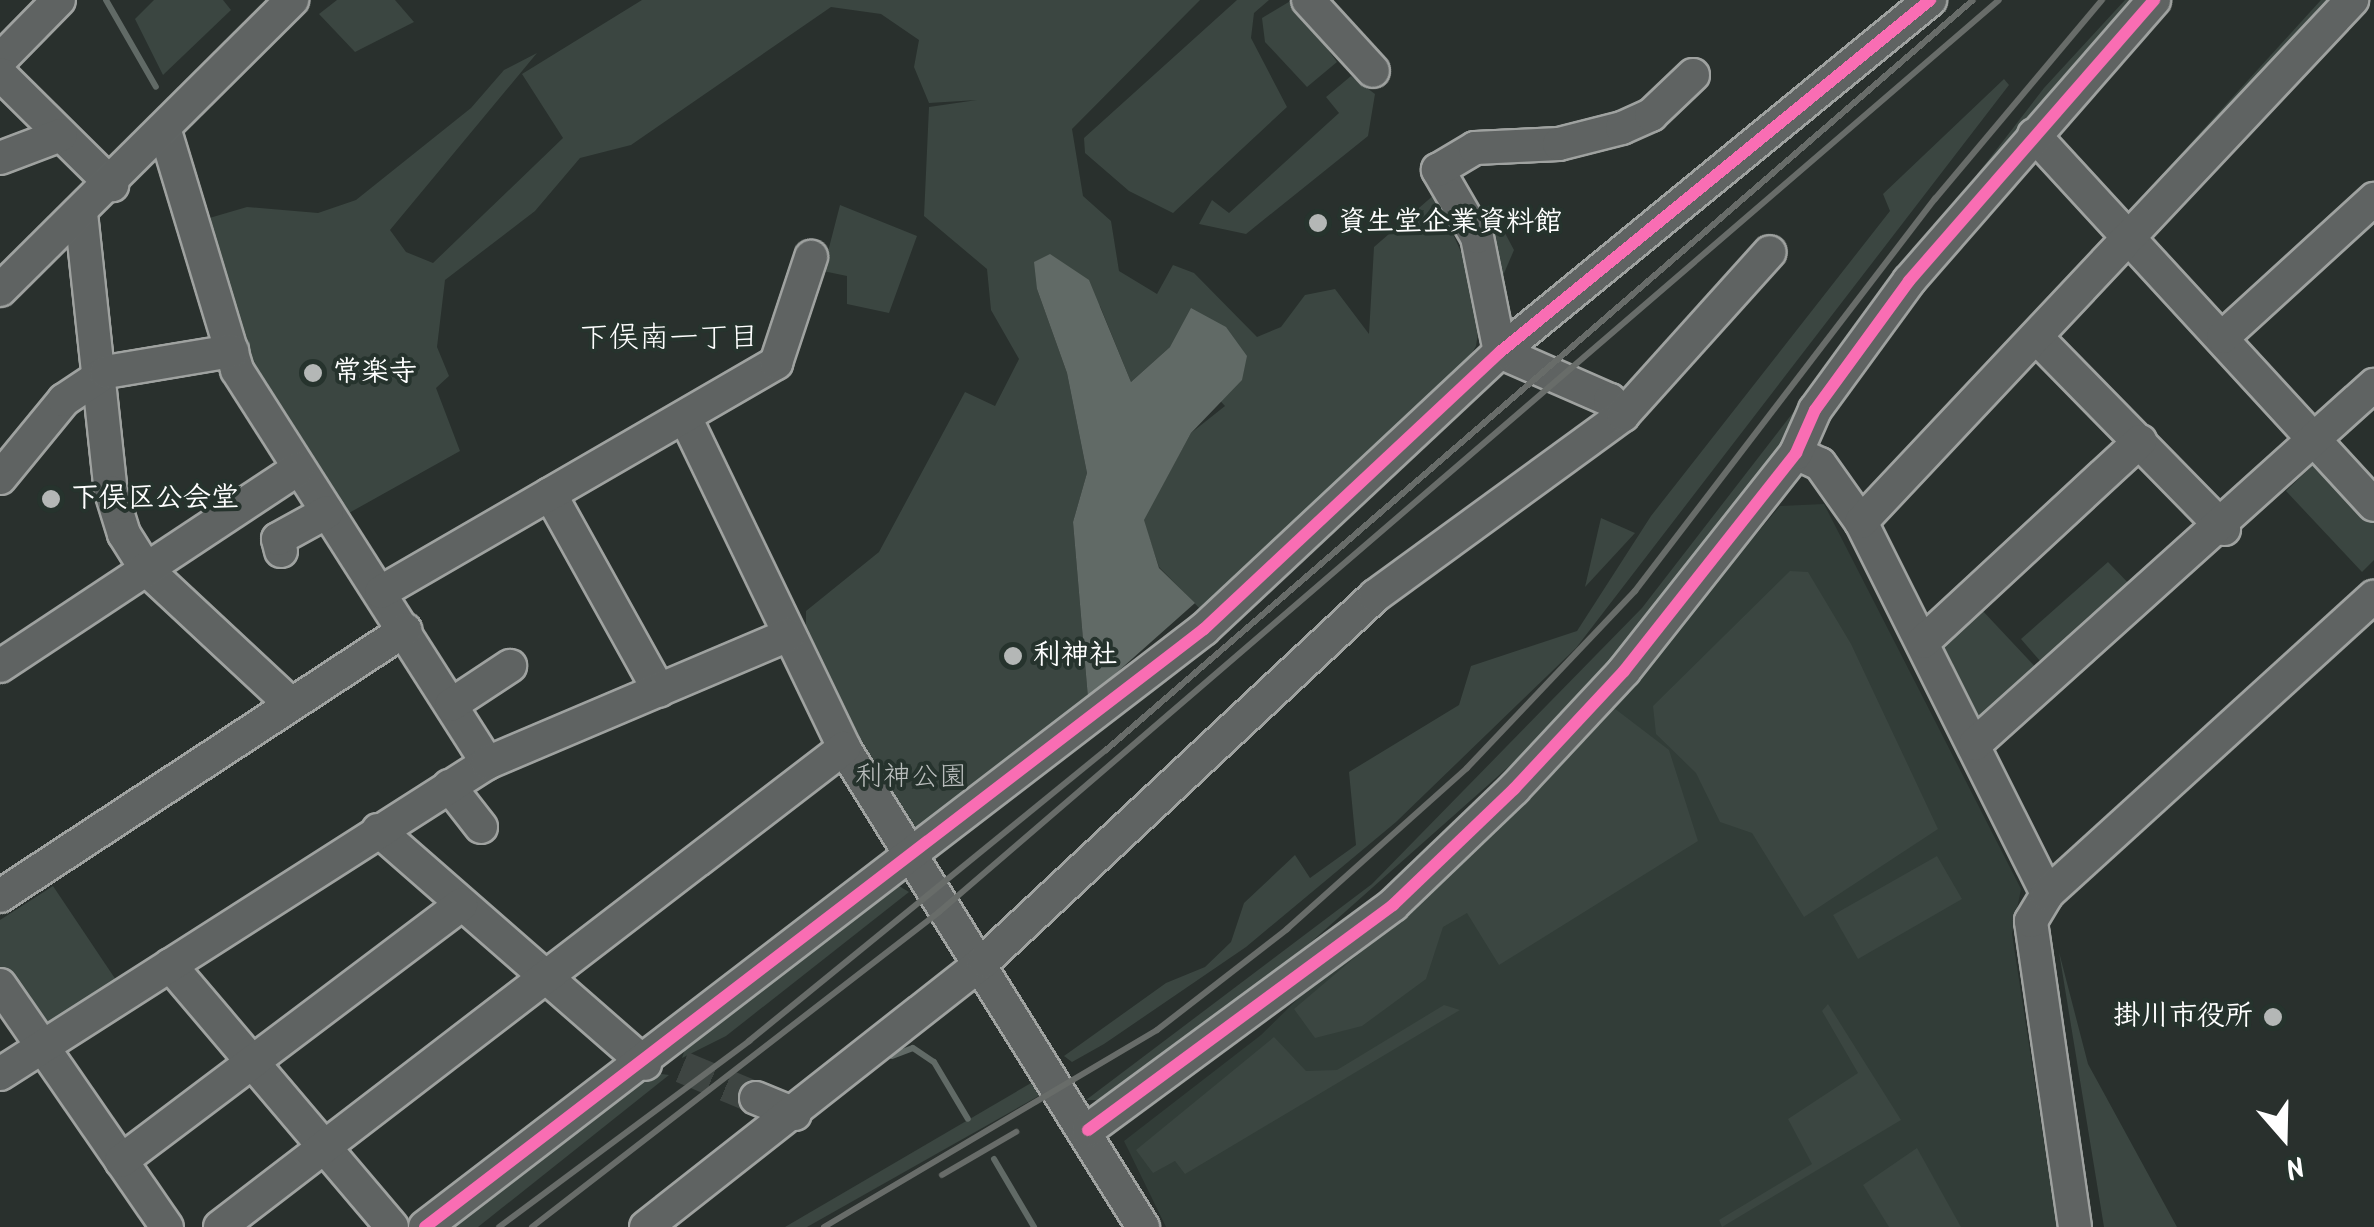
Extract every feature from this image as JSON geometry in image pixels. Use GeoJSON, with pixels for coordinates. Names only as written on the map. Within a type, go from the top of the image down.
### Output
{"type":"FeatureCollection","features":[{"type":"Feature","properties":{"kind":"street"},"geometry":{"type":"LineString","coordinates":[[0,60],[59,0]]}},
{"type":"Feature","properties":{"kind":"street"},"geometry":{"type":"LineString","coordinates":[[0,290],[112,186],[292,0]]}},
{"type":"Feature","properties":{"kind":"street"},"geometry":{"type":"LineString","coordinates":[[1308,0],[1373,71]]}},
{"type":"Feature","properties":{"kind":"street"},"geometry":{"type":"LineString","coordinates":[[425,1227],[662,1062],[910,857],[1065,743],[1318,532],[1500,352],[1930,0]]}},
{"type":"Feature","properties":{"kind":"street"},"geometry":{"type":"LineString","coordinates":[[1088,1130],[1454,850],[1624,671],[1796,453],[1815,410],[1909,280],[2154,0]]}},
{"type":"Feature","properties":{"kind":"street"},"geometry":{"type":"LineString","coordinates":[[1862,522],[2038,339],[2352,0]]}},
{"type":"Feature","properties":{"kind":"street"},"geometry":{"type":"LineString","coordinates":[[0,74],[112,186]]}},
{"type":"Feature","properties":{"kind":"street"},"geometry":{"type":"LineString","coordinates":[[1500,352],[1477,237],[1438,170],[1475,148],[1560,144],[1622,128],[1693,75]]}},
{"type":"Feature","properties":{"kind":"street"},"geometry":{"type":"LineString","coordinates":[[165,132],[232,351],[298,469],[381,592],[487,763]]}},
{"type":"Feature","properties":{"kind":"street"},"geometry":{"type":"LineString","coordinates":[[0,158],[62,135]]}},
{"type":"Feature","properties":{"kind":"street"},"geometry":{"type":"LineString","coordinates":[[2034,135],[2374,505]]}},
{"type":"Feature","properties":{"kind":"street"},"geometry":{"type":"LineString","coordinates":[[2222,337],[2374,199]]}},
{"type":"Feature","properties":{"kind":"street"},"geometry":{"type":"LineString","coordinates":[[82,213],[106,372],[112,492],[146,569],[291,704]]}},
{"type":"Feature","properties":{"kind":"street"},"geometry":{"type":"LineString","coordinates":[[646,1227],[795,1114],[984,961],[1375,596],[1623,414],[1770,252]]}},
{"type":"Feature","properties":{"kind":"street"},"geometry":{"type":"LineString","coordinates":[[381,592],[686,419],[776,363],[811,258]]}},
{"type":"Feature","properties":{"kind":"street"},"geometry":{"type":"LineString","coordinates":[[2038,339],[2224,529]]}},
{"type":"Feature","properties":{"kind":"street"},"geometry":{"type":"LineString","coordinates":[[0,478],[64,400],[106,372],[232,351]]}},
{"type":"Feature","properties":{"kind":"street"},"geometry":{"type":"LineString","coordinates":[[1500,352],[1610,400],[1623,414]]}},
{"type":"Feature","properties":{"kind":"street"},"geometry":{"type":"LineString","coordinates":[[1975,744],[2224,529],[2314,438],[2374,386]]}},
{"type":"Feature","properties":{"kind":"street"},"geometry":{"type":"LineString","coordinates":[[686,419],[844,748],[910,857],[984,961],[1143,1227]]}},
{"type":"Feature","properties":{"kind":"street"},"geometry":{"type":"LineString","coordinates":[[1924,642],[2140,441]]}},
{"type":"Feature","properties":{"kind":"street"},"geometry":{"type":"LineString","coordinates":[[1796,453],[1820,464],[1862,522],[2048,894]]}},
{"type":"Feature","properties":{"kind":"street"},"geometry":{"type":"LineString","coordinates":[[0,666],[298,469]]}},
{"type":"Feature","properties":{"kind":"street"},"geometry":{"type":"LineString","coordinates":[[550,494],[658,691]]}},
{"type":"Feature","properties":{"kind":"street"},"geometry":{"type":"LineString","coordinates":[[281,551],[278,538],[327,512]]}},
{"type":"Feature","properties":{"kind":"street"},"geometry":{"type":"LineString","coordinates":[[2076,1227],[2031,921],[2048,894],[2374,596]]}},
{"type":"Feature","properties":{"kind":"street"},"geometry":{"type":"LineString","coordinates":[[0,896],[404,630]]}},
{"type":"Feature","properties":{"kind":"street"},"geometry":{"type":"LineString","coordinates":[[0,1074],[487,763],[789,636]]}},
{"type":"Feature","properties":{"kind":"street"},"geometry":{"type":"LineString","coordinates":[[452,705],[510,666]]}},
{"type":"Feature","properties":{"kind":"street"},"geometry":{"type":"LineString","coordinates":[[220,1227],[328,1150],[554,969],[844,748]]}},
{"type":"Feature","properties":{"kind":"street"},"geometry":{"type":"LineString","coordinates":[[449,786],[481,827]]}},
{"type":"Feature","properties":{"kind":"street"},"geometry":{"type":"LineString","coordinates":[[378,830],[461,905],[554,969],[662,1062]]}},
{"type":"Feature","properties":{"kind":"street"},"geometry":{"type":"LineString","coordinates":[[121,1161],[461,905]]}},
{"type":"Feature","properties":{"kind":"street"},"geometry":{"type":"LineString","coordinates":[[170,966],[392,1227]]}},
{"type":"Feature","properties":{"kind":"street"},"geometry":{"type":"LineString","coordinates":[[0,985],[167,1227]]}},
{"type":"Feature","properties":{"kind":"street"},"geometry":{"type":"LineString","coordinates":[[756,1098],[795,1114]]}},
{"type":"Feature","properties":{"kind":"shaded area"},"geometry":{"type":"Polygon","coordinates":[[[1050,254],[1089,280],[1131,382],[1170,347],[1191,308],[1226,327],[1247,356],[1242,380],[1191,433],[1144,520],[1159,568],[1195,603],[1088,698],[1073,522],[1087,473],[1067,373],[1037,289],[1034,262],[1050,254]]]}},
{"type":"Feature","properties":{"kind":"shaded area"},"geometry":{"type":"Polygon","coordinates":[[[1824,504],[2021,889],[2012,934],[2057,1227],[1166,1227],[1124,1141],[1261,1035],[1688,615],[1780,506],[1824,504]]]}},
{"type":"Feature","properties":{"kind":"green space"},"geometry":{"type":"Polygon","coordinates":[[[154,0],[223,0],[231,10],[163,75],[135,19],[154,0]]]}},
{"type":"Feature","properties":{"kind":"green space"},"geometry":{"type":"Polygon","coordinates":[[[337,0],[395,0],[414,22],[355,52],[319,14],[337,0]]]}},
{"type":"Feature","properties":{"kind":"green space","name":"利神公園"},"geometry":{"type":"Polygon","coordinates":[[[642,0],[1200,0],[1072,129],[1083,196],[1111,221],[1119,271],[1157,294],[1173,265],[1194,273],[1257,337],[1281,327],[1305,295],[1335,289],[1369,334],[1374,247],[1435,194],[1483,301],[1476,346],[1457,381],[1207,616],[1159,567],[1143,520],[1191,433],[1225,406],[1170,347],[1131,382],[1100,306],[1037,289],[1067,373],[1087,473],[1073,522],[1088,698],[912,845],[806,650],[806,611],[879,552],[965,392],[995,406],[1019,359],[991,310],[987,269],[924,216],[929,107],[977,100],[929,103],[914,67],[919,40],[881,14],[831,7],[631,145],[580,158],[535,211],[445,280],[437,347],[449,376],[436,388],[460,451],[340,518],[235,329],[206,219],[247,207],[318,213],[356,200],[471,108],[504,70],[537,53],[390,230],[406,252],[433,263],[563,138],[522,74],[642,0]]]}},
{"type":"Feature","properties":{"kind":"green space"},"geometry":{"type":"Polygon","coordinates":[[[1237,0],[1269,0],[1254,13],[1251,38],[1287,107],[1173,213],[1129,191],[1085,153],[1084,138],[1237,0]]]}},
{"type":"Feature","properties":{"kind":"green space"},"geometry":{"type":"Polygon","coordinates":[[[1292,0],[1337,62],[1307,87],[1265,42],[1262,18],[1292,0]]]}},
{"type":"Feature","properties":{"kind":"green space"},"geometry":{"type":"Polygon","coordinates":[[[2125,0],[2149,0],[1655,610],[1523,754],[1266,982],[1105,1100],[1086,1100],[1372,884],[1642,608],[2044,88],[2125,0]]]}},
{"type":"Feature","properties":{"kind":"green space"},"geometry":{"type":"Polygon","coordinates":[[[2321,0],[2332,0],[2166,181],[2160,177],[2321,0]]]}},
{"type":"Feature","properties":{"kind":"green space"},"geometry":{"type":"Polygon","coordinates":[[[1351,76],[1375,94],[1368,136],[1246,234],[1199,224],[1212,200],[1229,213],[1339,113],[1326,97],[1351,76]]]}},
{"type":"Feature","properties":{"kind":"green space"},"geometry":{"type":"Polygon","coordinates":[[[2004,79],[2009,85],[1576,648],[1396,822],[1246,947],[1104,1044],[1072,1062],[1064,1056],[1166,983],[1205,967],[1231,942],[1244,903],[1295,855],[1310,878],[1356,845],[1349,772],[1459,705],[1471,666],[1577,631],[1651,516],[1890,211],[1883,194],[2004,79]]]}},
{"type":"Feature","properties":{"kind":"green space"},"geometry":{"type":"Polygon","coordinates":[[[840,205],[917,236],[889,313],[847,304],[847,276],[823,271],[840,205]]]}},
{"type":"Feature","properties":{"kind":"green space"},"geometry":{"type":"Polygon","coordinates":[[[1490,205],[1514,250],[1502,278],[1481,210],[1490,205]]]}},
{"type":"Feature","properties":{"kind":"green space"},"geometry":{"type":"Polygon","coordinates":[[[2317,461],[2374,518],[2374,560],[2362,572],[2286,491],[2317,461]]]}},
{"type":"Feature","properties":{"kind":"green space"},"geometry":{"type":"Polygon","coordinates":[[[1601,518],[1635,533],[1585,587],[1601,518]]]}},
{"type":"Feature","properties":{"kind":"green space"},"geometry":{"type":"Polygon","coordinates":[[[2108,562],[2137,592],[2048,670],[2021,639],[2108,562]]]}},
{"type":"Feature","properties":{"kind":"green space"},"geometry":{"type":"Polygon","coordinates":[[[1790,571],[1808,572],[1851,644],[1938,829],[1804,917],[1752,833],[1720,822],[1696,773],[1656,734],[1653,706],[1790,571]]]}},
{"type":"Feature","properties":{"kind":"green space"},"geometry":{"type":"Polygon","coordinates":[[[1981,609],[2042,674],[1976,730],[1935,643],[1981,609]]]}},
{"type":"Feature","properties":{"kind":"green space"},"geometry":{"type":"Polygon","coordinates":[[[1614,708],[1669,750],[1698,841],[1499,965],[1467,913],[1443,927],[1426,979],[1362,1026],[1315,1038],[1294,1009],[1447,879],[1614,708]]]}},
{"type":"Feature","properties":{"kind":"green space"},"geometry":{"type":"Polygon","coordinates":[[[1937,856],[1962,899],[1858,959],[1833,915],[1937,856]]]}},
{"type":"Feature","properties":{"kind":"green space"},"geometry":{"type":"Polygon","coordinates":[[[894,883],[909,892],[726,1036],[682,1058],[687,1043],[894,883]]]}},
{"type":"Feature","properties":{"kind":"green space"},"geometry":{"type":"Polygon","coordinates":[[[53,886],[120,986],[45,1036],[0,969],[0,920],[53,886]]]}},
{"type":"Feature","properties":{"kind":"green space"},"geometry":{"type":"Polygon","coordinates":[[[2059,952],[2088,1064],[2177,1227],[2104,1227],[2059,952]]]}},
{"type":"Feature","properties":{"kind":"green space"},"geometry":{"type":"Polygon","coordinates":[[[1828,1004],[1901,1120],[1722,1227],[1719,1220],[1812,1164],[1788,1119],[1858,1073],[1822,1011],[1828,1004]]]}},
{"type":"Feature","properties":{"kind":"green space"},"geometry":{"type":"Polygon","coordinates":[[[1444,1005],[1460,1010],[1185,1174],[1175,1161],[1153,1173],[1136,1150],[1274,1037],[1306,1071],[1337,1070],[1444,1005]]]}},
{"type":"Feature","properties":{"kind":"green space"},"geometry":{"type":"Polygon","coordinates":[[[654,1073],[669,1075],[478,1227],[442,1227],[654,1073]]]}},
{"type":"Feature","properties":{"kind":"green space"},"geometry":{"type":"Polygon","coordinates":[[[1038,1079],[1051,1089],[807,1227],[785,1227],[1038,1079]]]}},
{"type":"Feature","properties":{"kind":"green space"},"geometry":{"type":"Polygon","coordinates":[[[1917,1148],[1961,1227],[1889,1227],[1863,1185],[1917,1148]]]}},
{"type":"Feature","properties":{"kind":"waterway"},"geometry":{"type":"LineString","coordinates":[[106,0],[156,87]]}},
{"type":"Feature","properties":{"kind":"waterway"},"geometry":{"type":"LineString","coordinates":[[892,1056],[913,1048],[934,1062],[968,1119]]}},
{"type":"Feature","properties":{"kind":"waterway"},"geometry":{"type":"LineString","coordinates":[[994,1159],[1034,1227]]}},
{"type":"Feature","properties":{"kind":"tunnel"},"geometry":{"type":"LineString","coordinates":[[682,1067],[756,1098]]}},
{"type":"Feature","properties":{"kind":"railway"},"geometry":{"type":"LineString","coordinates":[[499,1227],[749,1041],[1106,750],[1973,0]]}},
{"type":"Feature","properties":{"kind":"railway"},"geometry":{"type":"LineString","coordinates":[[532,1227],[939,912],[1999,0]]}},
{"type":"Feature","properties":{"kind":"railway"},"geometry":{"type":"LineString","coordinates":[[824,1227],[1157,1030],[1287,929],[1467,768],[1635,591],[1935,199],[2102,0]]}},
{"type":"Feature","properties":{"kind":"railway"},"geometry":{"type":"LineString","coordinates":[[942,1175],[1016,1132]]}},
{"type":"Feature","properties":{"kind":"cycle path"},"geometry":{"type":"LineString","coordinates":[[425,1227],[1204,629],[1500,352],[1930,0]]}},
{"type":"Feature","properties":{"kind":"cycle path"},"geometry":{"type":"LineString","coordinates":[[1088,1130],[1393,905],[1514,789],[1624,671],[1796,453],[1815,410],[1909,281],[2154,0]]}},
{"type":"Feature","properties":{"kind":"place","name":"資生堂企業資料館"},"geometry":{"type":"Point","coordinates":[1318,223]}},
{"type":"Feature","properties":{"kind":"place","name":"常楽寺"},"geometry":{"type":"Point","coordinates":[313,373]}},
{"type":"Feature","properties":{"kind":"place","name":"下俣区公会堂"},"geometry":{"type":"Point","coordinates":[51,499]}},
{"type":"Feature","properties":{"kind":"place","name":"利神社"},"geometry":{"type":"Point","coordinates":[1013,656]}},
{"type":"Feature","properties":{"kind":"place","name":"掛川市役所"},"geometry":{"type":"Point","coordinates":[2273,1017]}},
{"type":"Feature","properties":{"kind":"district","name":"下俣南一丁目"},"geometry":{"type":"Point","coordinates":[669,339]}}]}
